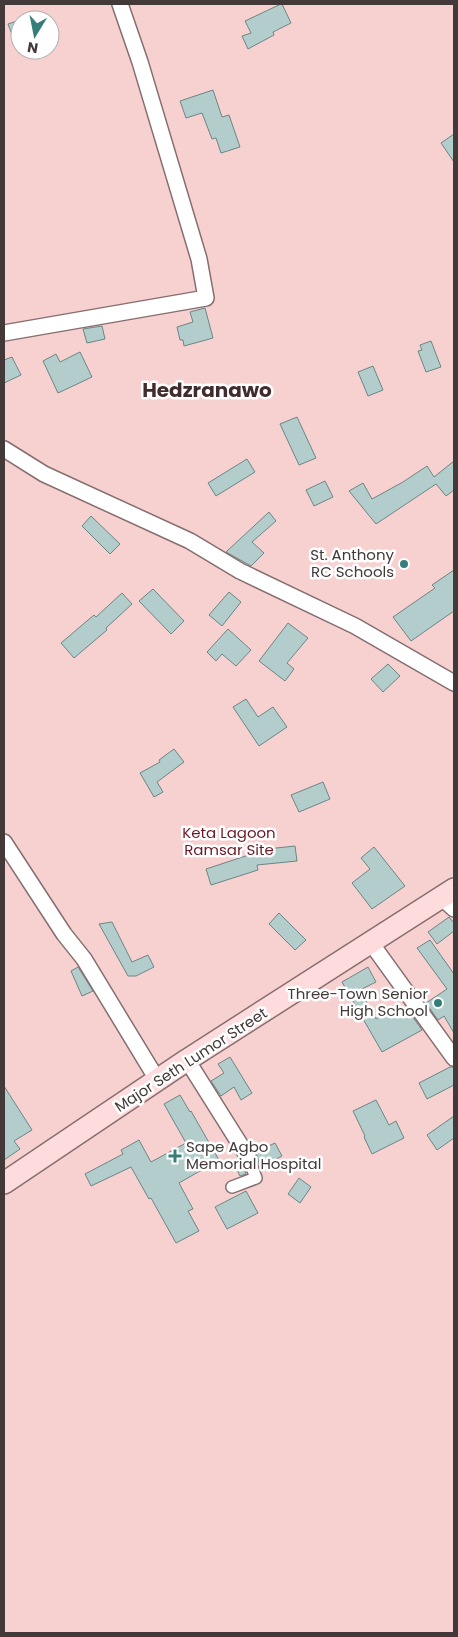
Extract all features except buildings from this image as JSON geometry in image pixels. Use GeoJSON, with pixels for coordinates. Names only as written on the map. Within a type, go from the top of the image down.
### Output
{"type":"FeatureCollection","features":[{"type":"Feature","properties":{"kind":"main road","name":"Major Seth Lumor Street"},"geometry":{"type":"LineString","coordinates":[[4,1183],[187,1060],[370,943],[450,899]]}},
{"type":"Feature","properties":{"kind":"street"},"geometry":{"type":"LineString","coordinates":[[4,333],[206,298],[198,259],[185,214],[140,62],[120,4]]}},
{"type":"Feature","properties":{"kind":"street"},"geometry":{"type":"LineString","coordinates":[[4,450],[44,474],[190,541],[240,571],[354,626],[454,683]]}},
{"type":"Feature","properties":{"kind":"street"},"geometry":{"type":"LineString","coordinates":[[4,842],[64,934],[84,959],[158,1081]]}},
{"type":"Feature","properties":{"kind":"street"},"geometry":{"type":"LineString","coordinates":[[370,943],[454,1058]]}},
{"type":"Feature","properties":{"kind":"street"},"geometry":{"type":"LineString","coordinates":[[187,1060],[248,1156],[256,1178],[232,1186]]}},
{"type":"Feature","properties":{"kind":"green space","name":"Keta Lagoon Ramsar Site"},"geometry":{"type":"Polygon","coordinates":[[[4,4],[454,4],[454,1633],[4,1633],[4,4]]]}},
{"type":"Feature","properties":{"kind":"place","name":"St. Anthony RC Schools"},"geometry":{"type":"Point","coordinates":[404,564]}},
{"type":"Feature","properties":{"kind":"place","name":"Three-Town Senior High School"},"geometry":{"type":"Point","coordinates":[438,1003]}},
{"type":"Feature","properties":{"kind":"place","name":"Sape Agbo Memorial Hospital"},"geometry":{"type":"Point","coordinates":[175,1156]}},
{"type":"Feature","properties":{"kind":"district","name":"Hedzranawo"},"geometry":{"type":"Point","coordinates":[207,390]}}]}
